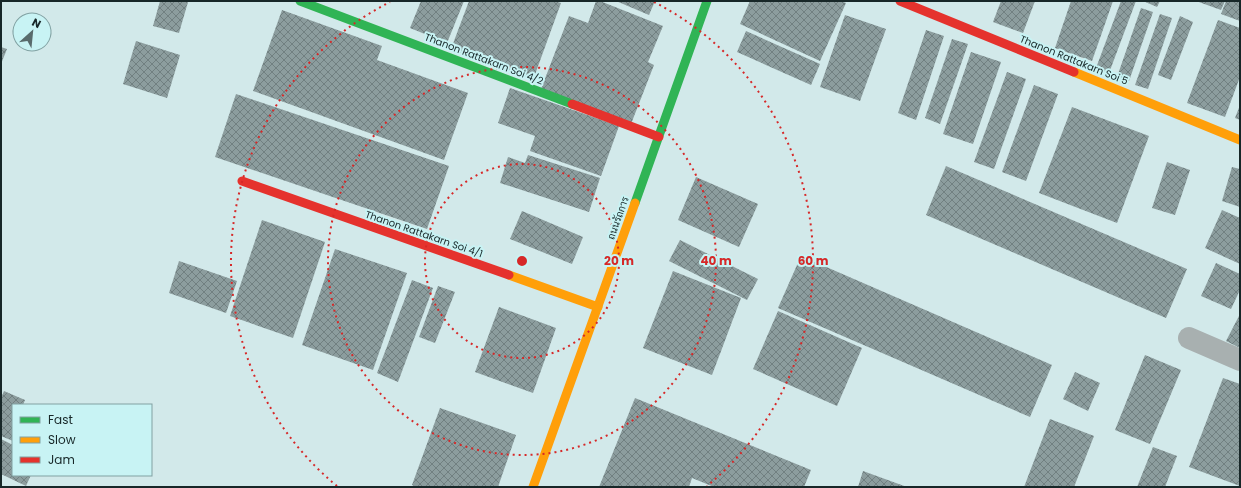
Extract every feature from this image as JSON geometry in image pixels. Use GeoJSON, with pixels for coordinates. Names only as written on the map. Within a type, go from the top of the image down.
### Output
{"type":"FeatureCollection","features":[{"type":"Feature","properties":{"kind":"street","name":"Thanon Rattakarn Soi 4/2"},"geometry":{"type":"LineString","coordinates":[[300,1],[659,137]]}},
{"type":"Feature","properties":{"kind":"street","name":"ถนนรัถการ"},"geometry":{"type":"LineString","coordinates":[[533,487],[707,1]]}},
{"type":"Feature","properties":{"kind":"street","name":"Thanon Rattakarn Soi 5"},"geometry":{"type":"LineString","coordinates":[[900,1],[1240,140]]}},
{"type":"Feature","properties":{"kind":"street","name":"Thanon Rattakarn Soi 4/1"},"geometry":{"type":"LineString","coordinates":[[242,181],[598,307]]}},
{"type":"Feature","properties":{"kind":"street"},"geometry":{"type":"LineString","coordinates":[[1189,338],[1240,360]]}},
{"type":"Feature","properties":{"kind":"building"},"geometry":{"type":"Polygon","coordinates":[[[160,1],[188,2],[179,33],[153,26],[160,1]]]}},
{"type":"Feature","properties":{"kind":"building"},"geometry":{"type":"Polygon","coordinates":[[[421,1],[464,1],[447,43],[410,28],[421,1]]]}},
{"type":"Feature","properties":{"kind":"building"},"geometry":{"type":"Polygon","coordinates":[[[469,1],[555,1],[561,3],[533,80],[451,49],[469,1]]]}},
{"type":"Feature","properties":{"kind":"building"},"geometry":{"type":"Polygon","coordinates":[[[596,1],[600,1],[663,26],[648,62],[654,65],[631,124],[541,89],[569,16],[588,23],[596,1]]]}},
{"type":"Feature","properties":{"kind":"building"},"geometry":{"type":"Polygon","coordinates":[[[616,1],[655,1],[649,15],[616,1]]]}},
{"type":"Feature","properties":{"kind":"building"},"geometry":{"type":"Polygon","coordinates":[[[750,1],[841,1],[846,3],[820,61],[740,24],[750,1]]]}},
{"type":"Feature","properties":{"kind":"building"},"geometry":{"type":"Polygon","coordinates":[[[1001,1],[1035,1],[1023,33],[993,22],[1001,1]]]}},
{"type":"Feature","properties":{"kind":"building"},"geometry":{"type":"Polygon","coordinates":[[[1071,1],[1113,1],[1092,61],[1055,48],[1071,1]]]}},
{"type":"Feature","properties":{"kind":"building"},"geometry":{"type":"Polygon","coordinates":[[[1121,1],[1136,1],[1109,73],[1096,68],[1121,1]]]}},
{"type":"Feature","properties":{"kind":"building"},"geometry":{"type":"Polygon","coordinates":[[[1143,1],[1160,1],[1157,7],[1143,1]]]}},
{"type":"Feature","properties":{"kind":"building"},"geometry":{"type":"Polygon","coordinates":[[[1196,1],[1225,1],[1221,10],[1196,1]]]}},
{"type":"Feature","properties":{"kind":"building"},"geometry":{"type":"Polygon","coordinates":[[[1226,1],[1240,1],[1240,21],[1221,14],[1226,1]]]}},
{"type":"Feature","properties":{"kind":"building"},"geometry":{"type":"Polygon","coordinates":[[[1141,8],[1153,12],[1129,81],[1117,77],[1141,8]]]}},
{"type":"Feature","properties":{"kind":"building"},"geometry":{"type":"Polygon","coordinates":[[[282,10],[382,46],[377,60],[468,93],[444,160],[253,91],[282,10]]]}},
{"type":"Feature","properties":{"kind":"building"},"geometry":{"type":"Polygon","coordinates":[[[1160,14],[1172,18],[1148,89],[1135,85],[1160,14]]]}},
{"type":"Feature","properties":{"kind":"building"},"geometry":{"type":"Polygon","coordinates":[[[845,15],[886,29],[860,101],[820,87],[845,15]]]}},
{"type":"Feature","properties":{"kind":"building"},"geometry":{"type":"Polygon","coordinates":[[[1180,16],[1193,22],[1171,80],[1158,75],[1180,16]]]}},
{"type":"Feature","properties":{"kind":"building"},"geometry":{"type":"Polygon","coordinates":[[[1218,20],[1240,28],[1240,77],[1225,117],[1187,103],[1218,20]]]}},
{"type":"Feature","properties":{"kind":"building"},"geometry":{"type":"Polygon","coordinates":[[[926,30],[944,36],[916,120],[898,113],[926,30]]]}},
{"type":"Feature","properties":{"kind":"building"},"geometry":{"type":"Polygon","coordinates":[[[746,31],[820,64],[811,85],[737,52],[746,31]]]}},
{"type":"Feature","properties":{"kind":"building"},"geometry":{"type":"Polygon","coordinates":[[[952,39],[968,44],[940,124],[925,118],[952,39]]]}},
{"type":"Feature","properties":{"kind":"building"},"geometry":{"type":"Polygon","coordinates":[[[136,41],[180,55],[167,98],[123,84],[136,41]]]}},
{"type":"Feature","properties":{"kind":"building"},"geometry":{"type":"Polygon","coordinates":[[[1,47],[7,49],[1,64],[1,47]]]}},
{"type":"Feature","properties":{"kind":"building"},"geometry":{"type":"Polygon","coordinates":[[[971,52],[1001,62],[973,144],[943,134],[971,52]]]}},
{"type":"Feature","properties":{"kind":"building"},"geometry":{"type":"Polygon","coordinates":[[[1007,72],[1026,79],[994,169],[974,162],[1007,72]]]}},
{"type":"Feature","properties":{"kind":"building"},"geometry":{"type":"Polygon","coordinates":[[[1034,85],[1058,94],[1026,181],[1002,172],[1034,85]]]}},
{"type":"Feature","properties":{"kind":"building"},"geometry":{"type":"Polygon","coordinates":[[[510,88],[619,126],[601,176],[530,151],[535,136],[498,123],[510,88]]]}},
{"type":"Feature","properties":{"kind":"building"},"geometry":{"type":"Polygon","coordinates":[[[236,94],[449,166],[427,229],[215,157],[236,94]]]}},
{"type":"Feature","properties":{"kind":"building"},"geometry":{"type":"Polygon","coordinates":[[[1240,105],[1240,120],[1235,118],[1240,105]]]}},
{"type":"Feature","properties":{"kind":"building"},"geometry":{"type":"Polygon","coordinates":[[[1072,107],[1149,136],[1117,223],[1039,193],[1072,107]]]}},
{"type":"Feature","properties":{"kind":"building"},"geometry":{"type":"Polygon","coordinates":[[[528,155],[600,178],[589,212],[500,183],[508,157],[525,163],[528,155]]]}},
{"type":"Feature","properties":{"kind":"building"},"geometry":{"type":"Polygon","coordinates":[[[1167,162],[1190,170],[1175,215],[1152,208],[1167,162]]]}},
{"type":"Feature","properties":{"kind":"building"},"geometry":{"type":"Polygon","coordinates":[[[946,166],[1187,269],[1166,318],[926,215],[946,166]]]}},
{"type":"Feature","properties":{"kind":"building"},"geometry":{"type":"Polygon","coordinates":[[[1232,167],[1240,169],[1240,207],[1222,201],[1232,167]]]}},
{"type":"Feature","properties":{"kind":"building"},"geometry":{"type":"Polygon","coordinates":[[[696,177],[758,204],[739,247],[678,220],[696,177]]]}},
{"type":"Feature","properties":{"kind":"building"},"geometry":{"type":"Polygon","coordinates":[[[1222,210],[1240,218],[1240,264],[1205,248],[1222,210]]]}},
{"type":"Feature","properties":{"kind":"building"},"geometry":{"type":"Polygon","coordinates":[[[522,211],[583,237],[572,264],[510,239],[522,211]]]}},
{"type":"Feature","properties":{"kind":"building"},"geometry":{"type":"Polygon","coordinates":[[[262,220],[325,242],[293,338],[230,316],[262,220]]]}},
{"type":"Feature","properties":{"kind":"building"},"geometry":{"type":"Polygon","coordinates":[[[680,240],[758,279],[747,300],[669,261],[680,240]]]}},
{"type":"Feature","properties":{"kind":"building"},"geometry":{"type":"Polygon","coordinates":[[[335,249],[407,273],[373,370],[302,345],[335,249]]]}},
{"type":"Feature","properties":{"kind":"building"},"geometry":{"type":"Polygon","coordinates":[[[801,256],[1052,365],[1030,417],[778,308],[801,256]]]}},
{"type":"Feature","properties":{"kind":"building"},"geometry":{"type":"Polygon","coordinates":[[[179,261],[237,281],[226,313],[169,293],[179,261]]]}},
{"type":"Feature","properties":{"kind":"building"},"geometry":{"type":"Polygon","coordinates":[[[1216,263],[1240,274],[1240,290],[1231,309],[1201,296],[1216,263]]]}},
{"type":"Feature","properties":{"kind":"building"},"geometry":{"type":"Polygon","coordinates":[[[673,271],[741,298],[712,375],[643,348],[673,271]]]}},
{"type":"Feature","properties":{"kind":"building"},"geometry":{"type":"Polygon","coordinates":[[[412,280],[433,288],[398,382],[377,373],[412,280]]]}},
{"type":"Feature","properties":{"kind":"building"},"geometry":{"type":"Polygon","coordinates":[[[438,286],[455,292],[435,343],[419,337],[438,286]]]}},
{"type":"Feature","properties":{"kind":"building"},"geometry":{"type":"Polygon","coordinates":[[[499,307],[556,328],[533,393],[475,372],[499,307]]]}},
{"type":"Feature","properties":{"kind":"building"},"geometry":{"type":"Polygon","coordinates":[[[778,311],[862,348],[837,406],[753,369],[778,311]]]}},
{"type":"Feature","properties":{"kind":"building"},"geometry":{"type":"Polygon","coordinates":[[[1240,314],[1240,348],[1226,341],[1240,314]]]}},
{"type":"Feature","properties":{"kind":"building"},"geometry":{"type":"Polygon","coordinates":[[[1145,355],[1181,370],[1150,444],[1115,430],[1145,355]]]}},
{"type":"Feature","properties":{"kind":"building"},"geometry":{"type":"Polygon","coordinates":[[[1075,372],[1100,383],[1088,411],[1063,399],[1075,372]]]}},
{"type":"Feature","properties":{"kind":"building"},"geometry":{"type":"Polygon","coordinates":[[[1223,378],[1240,384],[1240,486],[1189,467],[1223,378]]]}},
{"type":"Feature","properties":{"kind":"building"},"geometry":{"type":"Polygon","coordinates":[[[4,391],[25,400],[23,404],[12,404],[12,441],[1,436],[1,398],[4,391]]]}},
{"type":"Feature","properties":{"kind":"building"},"geometry":{"type":"Polygon","coordinates":[[[635,398],[811,470],[804,487],[714,487],[692,478],[689,487],[599,487],[635,398]]]}},
{"type":"Feature","properties":{"kind":"building"},"geometry":{"type":"Polygon","coordinates":[[[440,408],[516,435],[498,487],[416,487],[412,485],[440,408]]]}},
{"type":"Feature","properties":{"kind":"building"},"geometry":{"type":"Polygon","coordinates":[[[1050,419],[1094,436],[1074,487],[1024,487],[1050,419]]]}},
{"type":"Feature","properties":{"kind":"building"},"geometry":{"type":"Polygon","coordinates":[[[1,439],[12,444],[12,476],[31,476],[26,486],[1,474],[1,439]]]}},
{"type":"Feature","properties":{"kind":"building"},"geometry":{"type":"Polygon","coordinates":[[[1153,447],[1177,456],[1165,487],[1137,487],[1153,447]]]}},
{"type":"Feature","properties":{"kind":"building"},"geometry":{"type":"Polygon","coordinates":[[[863,471],[907,487],[858,487],[863,471]]]}},
{"type":"Feature","properties":{"kind":"traffic: fast"},"geometry":{"type":"LineString","coordinates":[[300,1],[572,104]]}},
{"type":"Feature","properties":{"kind":"traffic: fast"},"geometry":{"type":"LineString","coordinates":[[635,203],[707,1]]}},
{"type":"Feature","properties":{"kind":"traffic: slow"},"geometry":{"type":"LineString","coordinates":[[1074,72],[1240,140]]}},
{"type":"Feature","properties":{"kind":"traffic: slow"},"geometry":{"type":"LineString","coordinates":[[533,487],[635,203]]}},
{"type":"Feature","properties":{"kind":"traffic: slow"},"geometry":{"type":"LineString","coordinates":[[509,275],[598,307]]}},
{"type":"Feature","properties":{"kind":"traffic: jam"},"geometry":{"type":"LineString","coordinates":[[900,1],[1074,72]]}},
{"type":"Feature","properties":{"kind":"traffic: jam"},"geometry":{"type":"LineString","coordinates":[[572,104],[659,137]]}},
{"type":"Feature","properties":{"kind":"traffic: jam"},"geometry":{"type":"LineString","coordinates":[[242,181],[509,275]]}}]}
